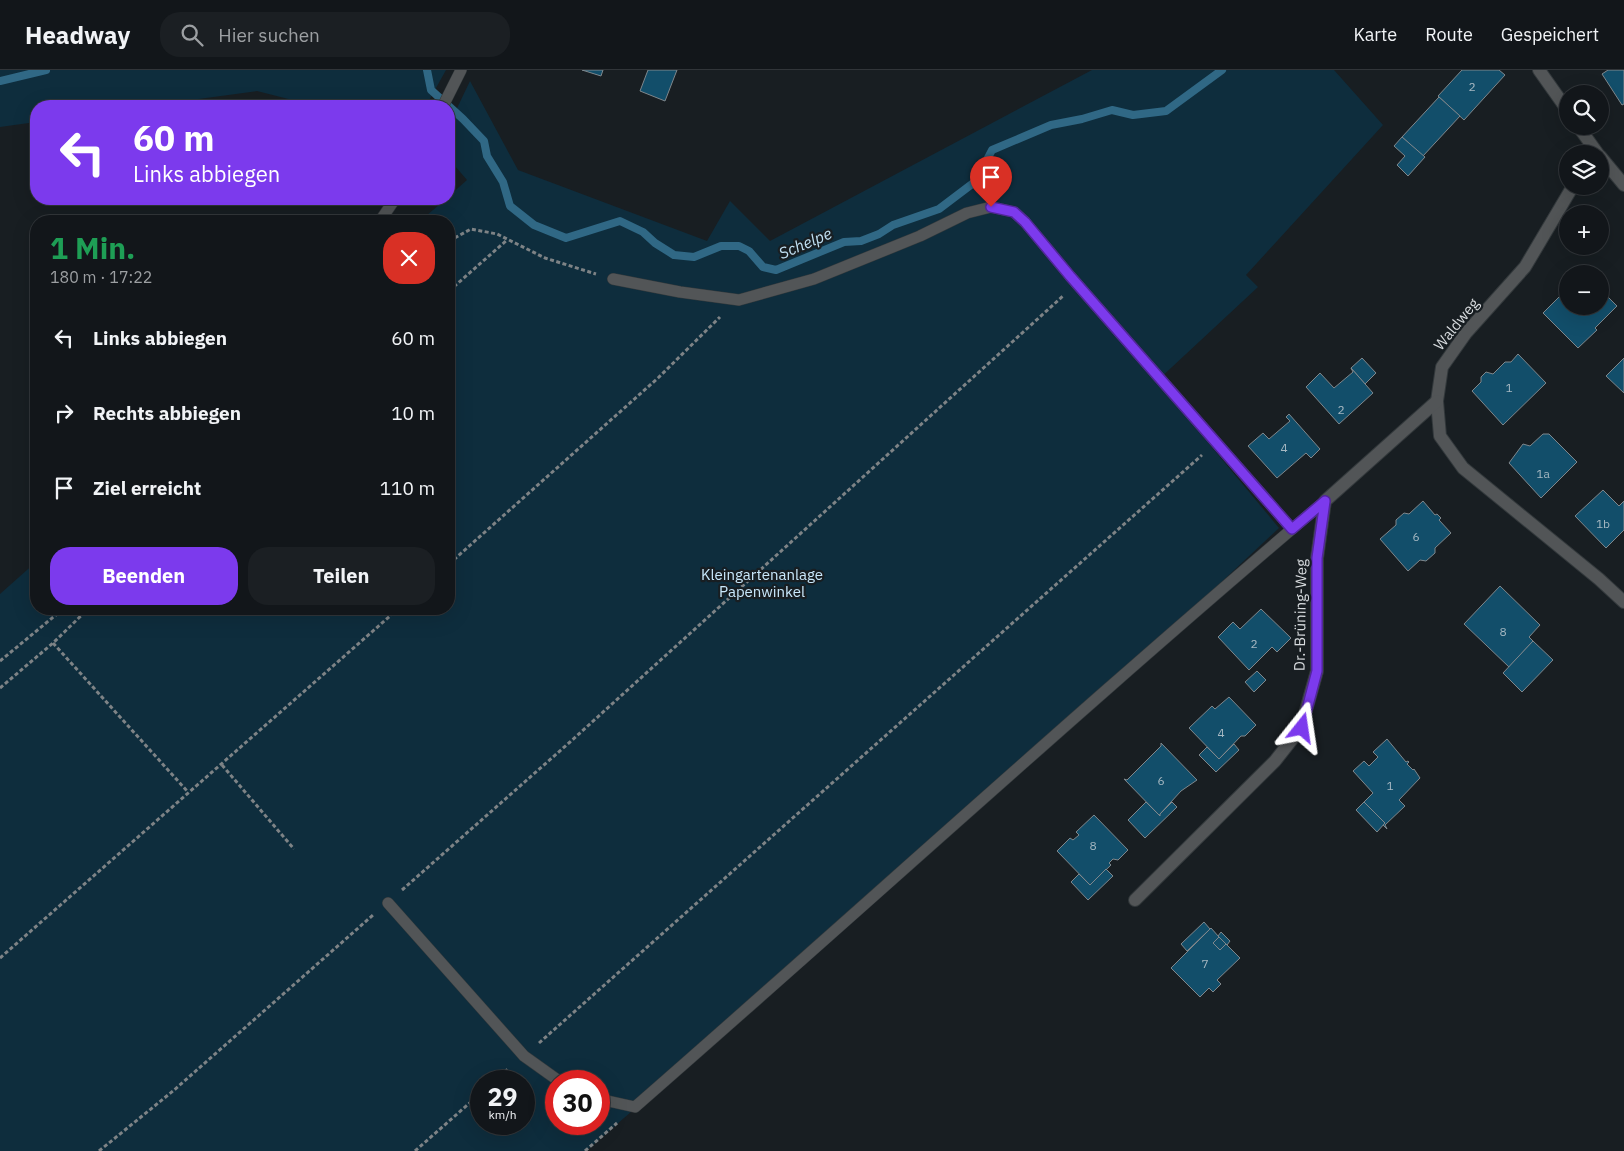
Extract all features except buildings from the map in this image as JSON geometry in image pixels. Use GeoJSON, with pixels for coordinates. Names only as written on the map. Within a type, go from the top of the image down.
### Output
{"type":"FeatureCollection","features":[{"type":"Feature","properties":{"kind":"street"},"geometry":{"type":"LineString","coordinates":[[1539,70],[1559,98]]}},
{"type":"Feature","properties":{"kind":"street"},"geometry":{"type":"LineString","coordinates":[[1609,168],[1624,185]]}},
{"type":"Feature","properties":{"kind":"street","name":"Waldweg"},"geometry":{"type":"LineString","coordinates":[[1568,195],[1525,267],[1466,333],[1442,368],[1436,401],[1440,436],[1464,468],[1599,578],[1624,602]]}},
{"type":"Feature","properties":{"kind":"street"},"geometry":{"type":"LineString","coordinates":[[1325,501],[1436,401]]}},
{"type":"Feature","properties":{"kind":"street","name":"Dr.-Brüning-Weg"},"geometry":{"type":"LineString","coordinates":[[1135,900],[1275,761],[1302,728],[1317,671],[1317,558],[1325,501]]}},
{"type":"Feature","properties":{"kind":"lane"},"geometry":{"type":"LineString","coordinates":[[446,100],[459,72]]}},
{"type":"Feature","properties":{"kind":"lane"},"geometry":{"type":"LineString","coordinates":[[613,279],[680,292],[739,300],[814,279],[920,236],[967,214],[991,207],[1014,212],[1025,222],[1076,284],[1292,529]]}},
{"type":"Feature","properties":{"kind":"lane"},"geometry":{"type":"LineString","coordinates":[[610,1102],[635,1107],[962,817],[1325,501]]}},
{"type":"Feature","properties":{"kind":"lane"},"geometry":{"type":"LineString","coordinates":[[388,903],[524,1056],[545,1071]]}},
{"type":"Feature","properties":{"kind":"path"},"geometry":{"type":"LineString","coordinates":[[455,238],[471,229],[497,234],[545,258],[613,279]]}},
{"type":"Feature","properties":{"kind":"path"},"geometry":{"type":"LineString","coordinates":[[455,286],[507,240]]}},
{"type":"Feature","properties":{"kind":"path"},"geometry":{"type":"LineString","coordinates":[[99,1151],[172,1091],[585,729],[1076,284]]}},
{"type":"Feature","properties":{"kind":"path"},"geometry":{"type":"LineString","coordinates":[[455,559],[658,378],[739,300]]}},
{"type":"Feature","properties":{"kind":"path"},"geometry":{"type":"LineString","coordinates":[[508,1070],[1216,442]]}},
{"type":"Feature","properties":{"kind":"path"},"geometry":{"type":"LineString","coordinates":[[0,661],[56,615]]}},
{"type":"Feature","properties":{"kind":"path"},"geometry":{"type":"LineString","coordinates":[[0,688],[53,643],[81,615]]}},
{"type":"Feature","properties":{"kind":"path"},"geometry":{"type":"LineString","coordinates":[[0,958],[391,615]]}},
{"type":"Feature","properties":{"kind":"path"},"geometry":{"type":"LineString","coordinates":[[53,643],[188,792]]}},
{"type":"Feature","properties":{"kind":"path"},"geometry":{"type":"LineString","coordinates":[[222,765],[294,849]]}},
{"type":"Feature","properties":{"kind":"path"},"geometry":{"type":"LineString","coordinates":[[415,1151],[470,1103]]}},
{"type":"Feature","properties":{"kind":"path"},"geometry":{"type":"LineString","coordinates":[[585,1151],[635,1107]]}},
{"type":"Feature","properties":{"kind":"green space"},"geometry":{"type":"Polygon","coordinates":[[[0,70],[446,70],[429,100],[292,100],[257,91],[191,100],[30,100],[30,123],[0,127],[0,70]]]}},
{"type":"Feature","properties":{"kind":"green space","name":"Kleingartenanlage Papenwinkel"},"geometry":{"type":"Polygon","coordinates":[[[1092,70],[1334,70],[1383,125],[1246,275],[1258,287],[1157,381],[1279,528],[982,807],[610,1130],[610,1070],[545,1070],[545,1135],[604,1135],[586,1151],[0,1151],[0,594],[30,567],[30,615],[455,615],[455,215],[427,215],[439,205],[455,205],[455,191],[467,180],[455,166],[455,112],[470,81],[518,170],[707,241],[730,201],[770,241],[1092,70]]]}},
{"type":"Feature","properties":{"kind":"waterway","name":"Schelpe"},"geometry":{"type":"LineString","coordinates":[[0,81],[46,70]]}},
{"type":"Feature","properties":{"kind":"waterway","name":"Schelpe"},"geometry":{"type":"LineString","coordinates":[[427,70],[431,90],[442,100]]}},
{"type":"Feature","properties":{"kind":"waterway","name":"Schelpe"},"geometry":{"type":"LineString","coordinates":[[455,112],[484,141],[487,156],[503,182],[510,206],[534,225],[566,238],[620,221],[643,232],[655,243],[674,255],[694,257],[721,246],[739,246],[749,251],[763,267],[776,270],[844,242],[861,241],[879,234],[893,225],[939,209],[976,181],[992,150],[1051,125],[1082,119],[1112,110],[1133,115],[1166,111],[1222,70]]}},
{"type":"Feature","properties":{"kind":"route"},"geometry":{"type":"LineString","coordinates":[[991,207],[1014,212],[1025,222],[1292,529],[1325,501],[1317,558],[1317,671],[1302,728]]}}]}
